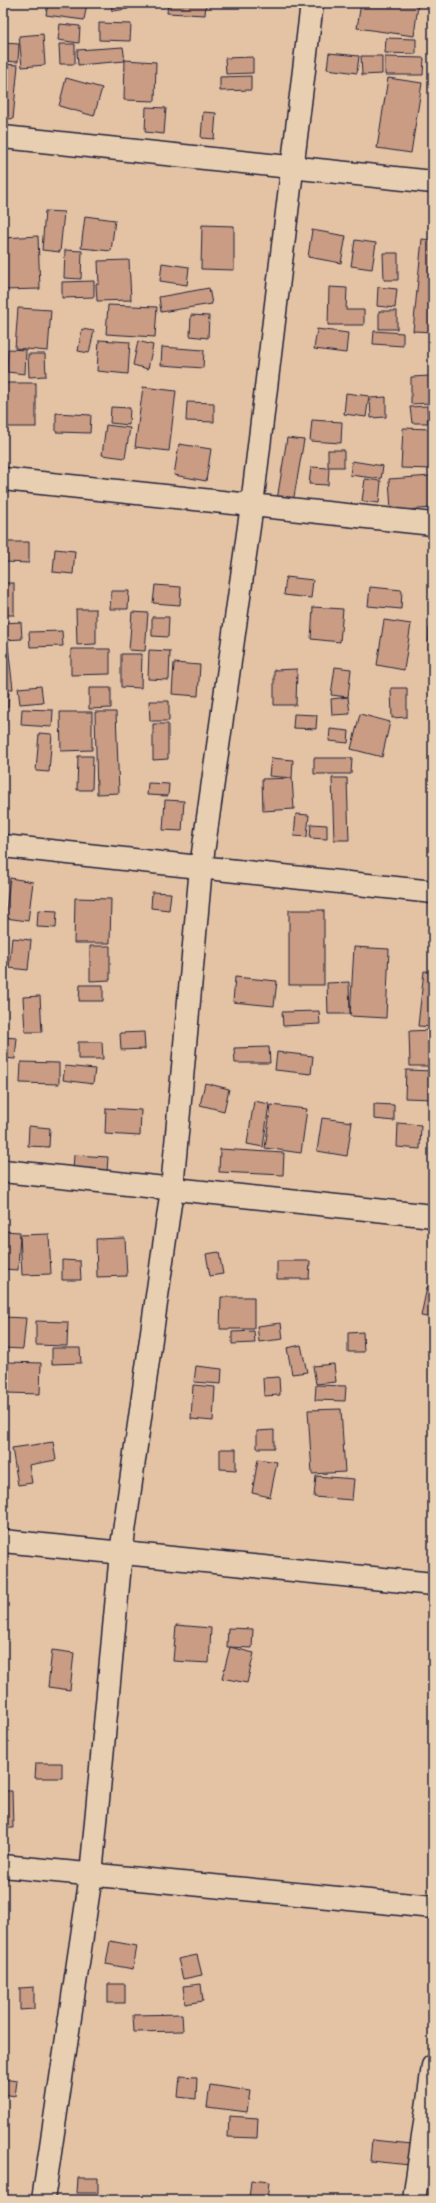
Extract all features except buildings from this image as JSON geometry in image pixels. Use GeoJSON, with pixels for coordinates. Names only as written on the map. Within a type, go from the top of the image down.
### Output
{"type":"FeatureCollection","features":[{"type":"Feature","properties":{"kind":"street"},"geometry":{"type":"LineString","coordinates":[[43,2200],[91,1875],[121,1553],[172,1189],[201,867],[252,505],[312,3]]}},
{"type":"Feature","properties":{"kind":"street"},"geometry":{"type":"LineString","coordinates":[[3,137],[433,182]]}},
{"type":"Feature","properties":{"kind":"street"},"geometry":{"type":"LineString","coordinates":[[3,479],[433,524]]}},
{"type":"Feature","properties":{"kind":"street"},"geometry":{"type":"LineString","coordinates":[[3,846],[433,892]]}},
{"type":"Feature","properties":{"kind":"street"},"geometry":{"type":"LineString","coordinates":[[3,1171],[433,1216]]}},
{"type":"Feature","properties":{"kind":"street"},"geometry":{"type":"LineString","coordinates":[[3,1541],[433,1584]]}},
{"type":"Feature","properties":{"kind":"street"},"geometry":{"type":"LineString","coordinates":[[3,1866],[433,1907]]}},
{"type":"Feature","properties":{"kind":"street"},"geometry":{"type":"LineString","coordinates":[[414,2200],[433,2066]]}}]}
